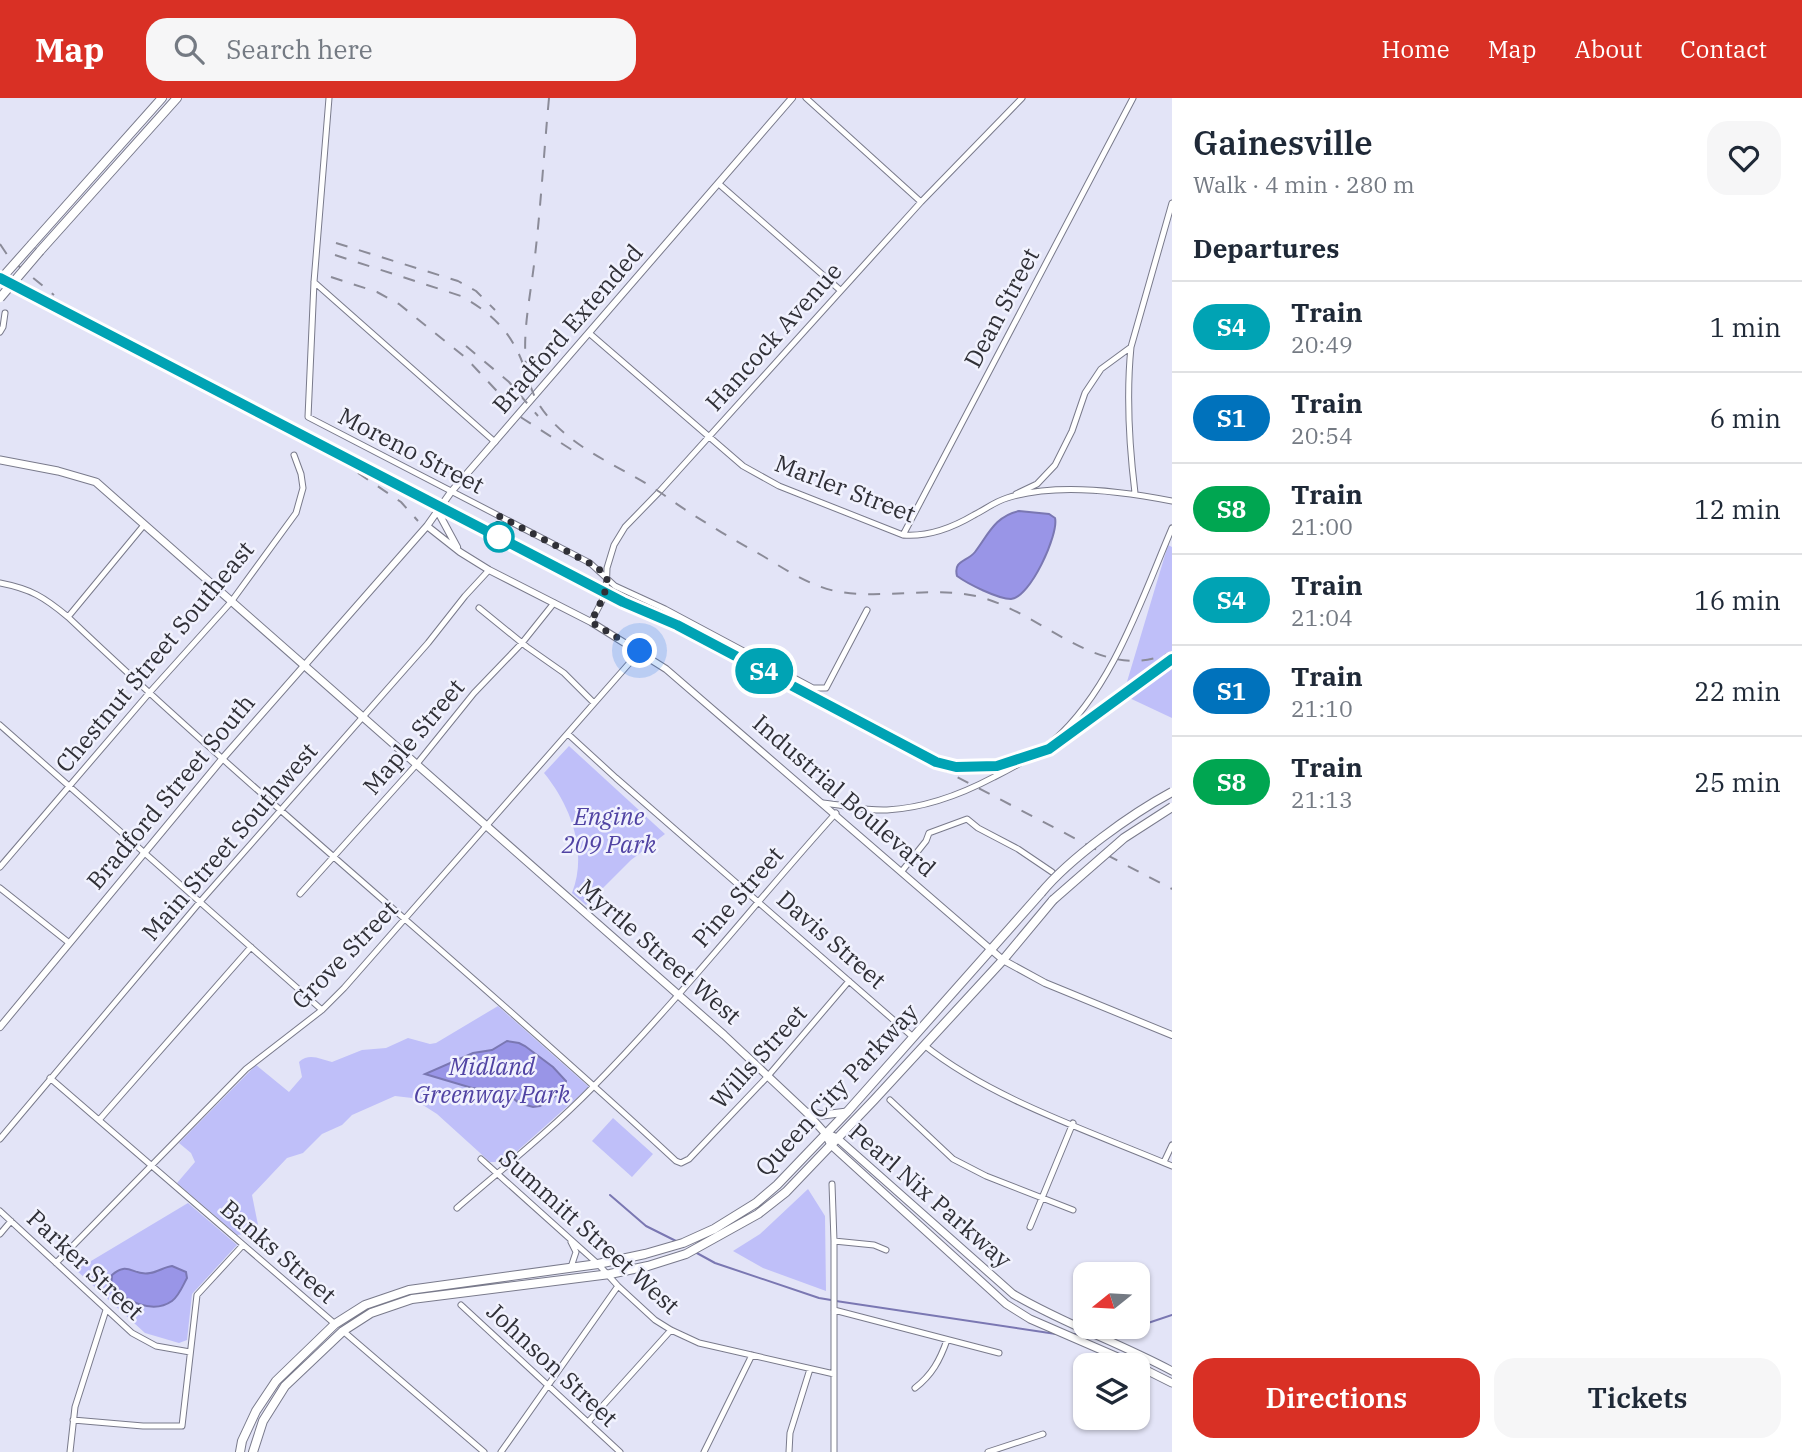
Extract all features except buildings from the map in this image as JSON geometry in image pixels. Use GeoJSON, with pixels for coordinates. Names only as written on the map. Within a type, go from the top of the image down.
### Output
{"type":"FeatureCollection","features":[{"type":"Feature","properties":{"kind":"main road"},"geometry":{"type":"LineString","coordinates":[[0,280],[162,98]]}},
{"type":"Feature","properties":{"kind":"main road"},"geometry":{"type":"LineString","coordinates":[[0,298],[177,98]]}},
{"type":"Feature","properties":{"kind":"main road","name":"Myrtle Street West"},"geometry":{"type":"LineString","coordinates":[[0,460],[58,471],[96,482],[678,994],[768,1076],[825,1133]]}},
{"type":"Feature","properties":{"kind":"main road","name":"Queen City Parkway"},"geometry":{"type":"LineString","coordinates":[[240,1452],[242,1441],[264,1397],[277,1380],[335,1324],[353,1311],[392,1294],[477,1279],[598,1264],[676,1246],[714,1229],[755,1203],[777,1185],[846,1112],[1041,893],[1071,863],[1130,817],[1172,792]]}},
{"type":"Feature","properties":{"kind":"main road","name":"Queen City Parkway"},"geometry":{"type":"LineString","coordinates":[[253,1452],[263,1421],[277,1396],[343,1331],[371,1314],[412,1299],[608,1274],[648,1266],[677,1257],[758,1214],[786,1192],[834,1142],[1003,960],[1054,900],[1124,838],[1172,807]]}},
{"type":"Feature","properties":{"kind":"main road","name":"Davis Street"},"geometry":{"type":"LineString","coordinates":[[913,1037],[923,1045]]}},
{"type":"Feature","properties":{"kind":"main road"},"geometry":{"type":"LineString","coordinates":[[806,1112],[823,1115],[846,1112]]}},
{"type":"Feature","properties":{"kind":"main road","name":"Pearl Nix Parkway"},"geometry":{"type":"LineString","coordinates":[[825,1133],[1006,1304],[1030,1319],[1109,1353]]}},
{"type":"Feature","properties":{"kind":"main road","name":"Pearl Nix Parkway"},"geometry":{"type":"LineString","coordinates":[[834,1142],[1013,1294],[1038,1309],[1140,1353],[1172,1371]]}},
{"type":"Feature","properties":{"kind":"main road","name":"Pearl Nix Parkway"},"geometry":{"type":"LineString","coordinates":[[1150,1372],[1172,1384]]}},
{"type":"Feature","properties":{"kind":"street"},"geometry":{"type":"LineString","coordinates":[[329,98],[314,282],[495,442]]}},
{"type":"Feature","properties":{"kind":"street","name":"Bradford Extended"},"geometry":{"type":"LineString","coordinates":[[375,585],[427,526],[451,492],[792,98]]}},
{"type":"Feature","properties":{"kind":"street"},"geometry":{"type":"LineString","coordinates":[[806,98],[921,202]]}},
{"type":"Feature","properties":{"kind":"street","name":"Hancock Avenue"},"geometry":{"type":"LineString","coordinates":[[591,622],[606,593],[609,556],[625,527],[921,202],[1022,98]]}},
{"type":"Feature","properties":{"kind":"street","name":"Dean Street"},"geometry":{"type":"LineString","coordinates":[[903,535],[1133,98]]}},
{"type":"Feature","properties":{"kind":"street"},"geometry":{"type":"LineString","coordinates":[[719,184],[841,290]]}},
{"type":"Feature","properties":{"kind":"street"},"geometry":{"type":"LineString","coordinates":[[1135,494],[1128,435],[1127,387],[1131,347],[1172,203]]}},
{"type":"Feature","properties":{"kind":"street","name":"Moreno Street"},"geometry":{"type":"LineString","coordinates":[[314,282],[308,417],[590,562],[607,578]]}},
{"type":"Feature","properties":{"kind":"street"},"geometry":{"type":"LineString","coordinates":[[0,332],[4,327],[5,313]]}},
{"type":"Feature","properties":{"kind":"street","name":"Marler Street"},"geometry":{"type":"LineString","coordinates":[[589,333],[743,466],[779,486],[903,535],[923,537],[1010,496],[1090,490],[1172,501]]}},
{"type":"Feature","properties":{"kind":"street"},"geometry":{"type":"LineString","coordinates":[[1010,496],[1037,484],[1055,465],[1072,431],[1085,393],[1101,369],[1131,347]]}},
{"type":"Feature","properties":{"kind":"street","name":"Chestnut Street Southeast"},"geometry":{"type":"LineString","coordinates":[[0,867],[231,601],[298,508],[303,488],[294,455]]}},
{"type":"Feature","properties":{"kind":"street"},"geometry":{"type":"LineString","coordinates":[[438,510],[460,552]]}},
{"type":"Feature","properties":{"kind":"street"},"geometry":{"type":"LineString","coordinates":[[68,617],[144,525]]}},
{"type":"Feature","properties":{"kind":"street","name":"Industrial Boulevard"},"geometry":{"type":"LineString","coordinates":[[427,526],[460,552],[489,570],[591,622],[640,651],[697,694],[1003,960],[1045,983],[1172,1035]]}},
{"type":"Feature","properties":{"kind":"street"},"geometry":{"type":"LineString","coordinates":[[823,803],[885,810],[906,808],[951,796],[1020,764],[1053,741],[1072,723],[1113,661],[1172,528]]}},
{"type":"Feature","properties":{"kind":"street","name":"Main Street Southwest"},"geometry":{"type":"LineString","coordinates":[[0,1139],[199,902],[489,570]]}},
{"type":"Feature","properties":{"kind":"street"},"geometry":{"type":"LineString","coordinates":[[607,578],[615,586],[665,609],[813,688],[826,688],[867,610]]}},
{"type":"Feature","properties":{"kind":"street"},"geometry":{"type":"LineString","coordinates":[[0,583],[43,596],[68,617],[223,758],[595,1085]]}},
{"type":"Feature","properties":{"kind":"street","name":"Bradford Street South"},"geometry":{"type":"LineString","coordinates":[[0,1027],[143,852],[375,585]]}},
{"type":"Feature","properties":{"kind":"street","name":"Maple Street"},"geometry":{"type":"LineString","coordinates":[[300,894],[416,765],[474,693],[522,643],[554,603]]}},
{"type":"Feature","properties":{"kind":"street"},"geometry":{"type":"LineString","coordinates":[[479,608],[557,667],[594,702]]}},
{"type":"Feature","properties":{"kind":"street","name":"Grove Street"},"geometry":{"type":"LineString","coordinates":[[56,1263],[246,1069],[321,1010],[344,988],[640,651]]}},
{"type":"Feature","properties":{"kind":"street"},"geometry":{"type":"LineString","coordinates":[[0,725],[321,1010]]}},
{"type":"Feature","properties":{"kind":"street","name":"Davis Street"},"geometry":{"type":"LineString","coordinates":[[568,734],[913,1037]]}},
{"type":"Feature","properties":{"kind":"street","name":"Pine Street"},"geometry":{"type":"LineString","coordinates":[[457,1208],[595,1085],[835,813]]}},
{"type":"Feature","properties":{"kind":"street"},"geometry":{"type":"LineString","coordinates":[[902,871],[926,841],[929,833],[967,819],[1052,872]]}},
{"type":"Feature","properties":{"kind":"street"},"geometry":{"type":"LineString","coordinates":[[0,887],[68,942]]}},
{"type":"Feature","properties":{"kind":"street"},"geometry":{"type":"LineString","coordinates":[[99,1120],[251,947]]}},
{"type":"Feature","properties":{"kind":"street","name":"Wills Street"},"geometry":{"type":"LineString","coordinates":[[595,1085],[681,1163],[694,1154],[768,1076],[849,981]]}},
{"type":"Feature","properties":{"kind":"street","name":"Davis Street"},"geometry":{"type":"LineString","coordinates":[[923,1045],[968,1076],[1172,1166]]}},
{"type":"Feature","properties":{"kind":"street","name":"Banks Street"},"geometry":{"type":"LineString","coordinates":[[50,1078],[484,1452]]}},
{"type":"Feature","properties":{"kind":"street"},"geometry":{"type":"LineString","coordinates":[[890,1100],[953,1159],[986,1176],[1073,1210]]}},
{"type":"Feature","properties":{"kind":"street"},"geometry":{"type":"LineString","coordinates":[[1030,1227],[1073,1123]]}},
{"type":"Feature","properties":{"kind":"street"},"geometry":{"type":"LineString","coordinates":[[1164,1162],[1172,1145]]}},
{"type":"Feature","properties":{"kind":"street","name":"Summitt Street West"},"geometry":{"type":"LineString","coordinates":[[481,1158],[598,1264],[655,1320],[671,1330],[699,1343],[834,1374]]}},
{"type":"Feature","properties":{"kind":"street"},"geometry":{"type":"LineString","coordinates":[[832,1184],[834,1452]]}},
{"type":"Feature","properties":{"kind":"street","name":"Parker Street"},"geometry":{"type":"LineString","coordinates":[[0,1211],[132,1333],[147,1343],[190,1352]]}},
{"type":"Feature","properties":{"kind":"street"},"geometry":{"type":"LineString","coordinates":[[0,1234],[11,1221]]}},
{"type":"Feature","properties":{"kind":"street"},"geometry":{"type":"LineString","coordinates":[[570,1240],[576,1252],[570,1267]]}},
{"type":"Feature","properties":{"kind":"street"},"geometry":{"type":"LineString","coordinates":[[834,1241],[874,1245],[887,1250]]}},
{"type":"Feature","properties":{"kind":"street"},"geometry":{"type":"LineString","coordinates":[[74,1420],[143,1426],[182,1426],[197,1294],[243,1245]]}},
{"type":"Feature","properties":{"kind":"street"},"geometry":{"type":"LineString","coordinates":[[501,1452],[618,1286]]}},
{"type":"Feature","properties":{"kind":"street","name":"Johnson Street"},"geometry":{"type":"LineString","coordinates":[[461,1305],[620,1452]]}},
{"type":"Feature","properties":{"kind":"street"},"geometry":{"type":"LineString","coordinates":[[70,1452],[75,1407],[106,1310]]}},
{"type":"Feature","properties":{"kind":"street"},"geometry":{"type":"LineString","coordinates":[[834,1310],[999,1353]]}},
{"type":"Feature","properties":{"kind":"street"},"geometry":{"type":"LineString","coordinates":[[589,1421],[671,1330]]}},
{"type":"Feature","properties":{"kind":"street"},"geometry":{"type":"LineString","coordinates":[[915,1388],[927,1379],[940,1361],[947,1340]]}},
{"type":"Feature","properties":{"kind":"street"},"geometry":{"type":"LineString","coordinates":[[704,1452],[752,1355]]}},
{"type":"Feature","properties":{"kind":"street"},"geometry":{"type":"LineString","coordinates":[[789,1452],[790,1433],[810,1369]]}},
{"type":"Feature","properties":{"kind":"street"},"geometry":{"type":"LineString","coordinates":[[988,1452],[1043,1434]]}},
{"type":"Feature","properties":{"kind":"green space"},"geometry":{"type":"Polygon","coordinates":[[[1168,545],[1172,547],[1172,718],[1123,695],[1168,545]]]}},
{"type":"Feature","properties":{"kind":"green space","name":"Engine 209 Park"},"geometry":{"type":"Polygon","coordinates":[[[569,746],[665,834],[631,860],[586,905],[572,893],[578,862],[574,830],[562,800],[544,773],[569,746]]]}},
{"type":"Feature","properties":{"kind":"green space","name":"Midland Greenway Park"},"geometry":{"type":"Polygon","coordinates":[[[498,1006],[589,1087],[505,1162],[490,1162],[437,1114],[412,1098],[395,1096],[352,1115],[342,1125],[322,1134],[303,1153],[287,1158],[252,1195],[258,1225],[250,1233],[237,1235],[177,1183],[195,1162],[191,1153],[179,1143],[256,1065],[289,1092],[302,1077],[299,1062],[303,1059],[311,1057],[332,1062],[362,1050],[386,1048],[408,1038],[436,1043],[498,1006]]]}},
{"type":"Feature","properties":{"kind":"green space"},"geometry":{"type":"Polygon","coordinates":[[[613,1118],[653,1154],[632,1177],[592,1141],[613,1118]]]}},
{"type":"Feature","properties":{"kind":"green space"},"geometry":{"type":"Polygon","coordinates":[[[808,1189],[825,1216],[826,1291],[763,1268],[733,1251],[760,1234],[808,1189]]]}},
{"type":"Feature","properties":{"kind":"green space"},"geometry":{"type":"Polygon","coordinates":[[[188,1203],[237,1245],[192,1294],[187,1340],[179,1343],[145,1333],[76,1270],[188,1203]]]}},
{"type":"Feature","properties":{"kind":"shaded area"},"geometry":{"type":"Polygon","coordinates":[[[1019,511],[1049,514],[1055,518],[1055,526],[1042,564],[1019,596],[1011,599],[999,597],[957,576],[959,564],[975,552],[993,527],[1004,517],[1019,511]]]}},
{"type":"Feature","properties":{"kind":"shaded area"},"geometry":{"type":"Polygon","coordinates":[[[507,1041],[525,1046],[553,1067],[566,1081],[565,1088],[540,1106],[533,1107],[519,1103],[504,1091],[472,1088],[425,1074],[473,1053],[492,1050],[507,1041]]]}},
{"type":"Feature","properties":{"kind":"shaded area"},"geometry":{"type":"Polygon","coordinates":[[[172,1266],[186,1272],[187,1278],[177,1296],[164,1305],[156,1307],[139,1304],[111,1287],[112,1275],[123,1269],[144,1274],[172,1266]]]}},
{"type":"Feature","properties":{"kind":"waterway"},"geometry":{"type":"LineString","coordinates":[[610,1195],[646,1226],[678,1242]]}},
{"type":"Feature","properties":{"kind":"waterway"},"geometry":{"type":"LineString","coordinates":[[695,1252],[715,1263],[831,1300]]}},
{"type":"Feature","properties":{"kind":"waterway"},"geometry":{"type":"LineString","coordinates":[[836,1301],[1056,1334]]}},
{"type":"Feature","properties":{"kind":"waterway"},"geometry":{"type":"LineString","coordinates":[[1150,1322],[1172,1315]]}},
{"type":"Feature","properties":{"kind":"railway"},"geometry":{"type":"LineString","coordinates":[[549,98],[525,358],[528,379],[535,397],[562,431],[590,452],[650,486],[688,512],[816,585],[853,593],[941,592],[976,596],[1001,604],[1072,643],[1096,653],[1121,660],[1146,660],[1172,652]]}},
{"type":"Feature","properties":{"kind":"railway"},"geometry":{"type":"LineString","coordinates":[[336,243],[458,281],[476,291],[495,310]]}},
{"type":"Feature","properties":{"kind":"railway"},"geometry":{"type":"LineString","coordinates":[[0,244],[10,259],[54,295]]}},
{"type":"Feature","properties":{"kind":"railway"},"geometry":{"type":"LineString","coordinates":[[335,255],[461,296],[499,324],[513,342],[523,364]]}},
{"type":"Feature","properties":{"kind":"railway"},"geometry":{"type":"LineString","coordinates":[[331,277],[377,292],[399,304],[466,358],[522,418],[572,450]]}},
{"type":"Feature","properties":{"kind":"railway"},"geometry":{"type":"LineString","coordinates":[[0,278],[1172,889]]}},
{"type":"Feature","properties":{"kind":"railway"},"geometry":{"type":"LineString","coordinates":[[466,346],[509,382],[538,416]]}},
{"type":"Feature","properties":{"kind":"railway"},"geometry":{"type":"LineString","coordinates":[[358,473],[401,502],[418,521]]}},
{"type":"Feature","properties":{"kind":"railway"},"geometry":{"type":"LineString","coordinates":[[944,764],[956,767],[997,766],[1049,749],[1172,659]]}},
{"type":"Feature","properties":{"kind":"train","name":"S4"},"geometry":{"type":"LineString","coordinates":[[0,278],[623,602],[677,625],[936,762],[971,768],[997,766],[1049,749],[1172,659]]}},
{"type":"Feature","properties":{"kind":"route"},"geometry":{"type":"LineString","coordinates":[[499,537],[497,515],[597,567],[607,578],[606,593],[591,622],[640,651]]}}]}
